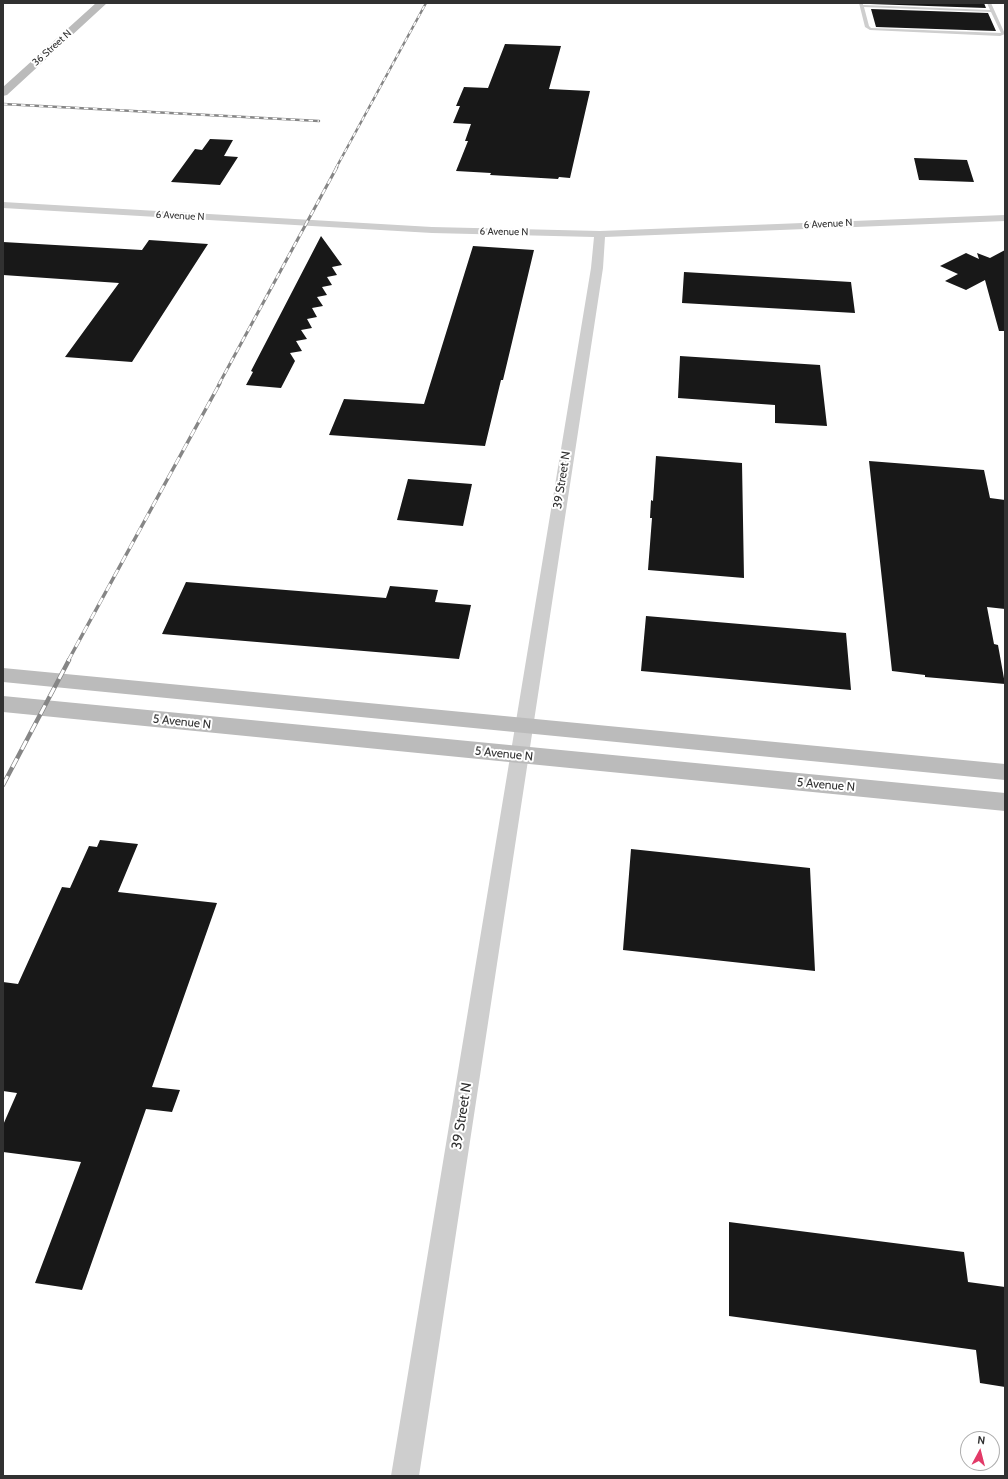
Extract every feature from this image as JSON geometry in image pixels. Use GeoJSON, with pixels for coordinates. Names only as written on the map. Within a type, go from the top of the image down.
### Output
{"type":"FeatureCollection","features":[{"type":"Feature","properties":{"kind":"main road","name":"36 Street N"},"geometry":{"type":"LineString","coordinates":[[3,93],[102,3]]}},
{"type":"Feature","properties":{"kind":"main road"},"geometry":{"type":"LineString","coordinates":[[3,675],[1005,772]]}},
{"type":"Feature","properties":{"kind":"main road","name":"5 Avenue N"},"geometry":{"type":"LineString","coordinates":[[3,704],[1005,802]]}},
{"type":"Feature","properties":{"kind":"street","name":"6 Avenue N"},"geometry":{"type":"LineString","coordinates":[[3,205],[432,230],[600,234],[1005,218]]}},
{"type":"Feature","properties":{"kind":"street","name":"39 Street N"},"geometry":{"type":"LineString","coordinates":[[405,1476],[518,755],[597,268],[600,234]]}},
{"type":"Feature","properties":{"kind":"lane"},"geometry":{"type":"LineString","coordinates":[[989,3],[1003,34],[876,31],[867,27],[862,4],[992,11]]}},
{"type":"Feature","properties":{"kind":"building"},"geometry":{"type":"Polygon","coordinates":[[[984,3],[986,8],[870,4],[984,3]]]}},
{"type":"Feature","properties":{"kind":"building"},"geometry":{"type":"Polygon","coordinates":[[[871,9],[988,13],[996,31],[876,27],[871,9]]]}},
{"type":"Feature","properties":{"kind":"building"},"geometry":{"type":"Polygon","coordinates":[[[505,44],[561,46],[549,89],[590,91],[570,178],[559,177],[558,179],[490,175],[491,173],[456,171],[468,141],[465,141],[471,124],[453,123],[460,106],[456,106],[464,87],[488,88],[505,44]]]}},
{"type":"Feature","properties":{"kind":"building"},"geometry":{"type":"Polygon","coordinates":[[[210,139],[233,140],[224,156],[238,157],[220,185],[171,182],[195,149],[202,150],[210,139]]]}},
{"type":"Feature","properties":{"kind":"building"},"geometry":{"type":"Polygon","coordinates":[[[914,158],[967,160],[974,182],[919,180],[914,158]]]}},
{"type":"Feature","properties":{"kind":"building"},"geometry":{"type":"Polygon","coordinates":[[[321,236],[342,265],[332,267],[337,275],[327,277],[332,285],[322,287],[327,295],[317,297],[323,306],[312,308],[317,317],[307,319],[312,328],[301,330],[307,339],[296,341],[302,351],[290,353],[295,361],[281,388],[246,385],[253,372],[251,371],[321,236]]]}},
{"type":"Feature","properties":{"kind":"building"},"geometry":{"type":"Polygon","coordinates":[[[149,240],[208,244],[132,362],[65,357],[119,283],[3,275],[3,242],[142,250],[149,240]]]}},
{"type":"Feature","properties":{"kind":"building"},"geometry":{"type":"Polygon","coordinates":[[[473,246],[534,250],[503,380],[501,380],[485,446],[329,435],[344,399],[424,404],[473,246]]]}},
{"type":"Feature","properties":{"kind":"building"},"geometry":{"type":"Polygon","coordinates":[[[1005,250],[1005,331],[999,331],[985,280],[966,290],[945,281],[958,274],[940,266],[966,253],[979,259],[977,253],[990,258],[1005,250]]]}},
{"type":"Feature","properties":{"kind":"building"},"geometry":{"type":"Polygon","coordinates":[[[684,272],[851,282],[855,313],[682,303],[684,272]]]}},
{"type":"Feature","properties":{"kind":"building"},"geometry":{"type":"Polygon","coordinates":[[[680,356],[820,365],[827,426],[775,423],[775,405],[678,398],[680,356]]]}},
{"type":"Feature","properties":{"kind":"building"},"geometry":{"type":"Polygon","coordinates":[[[656,456],[742,463],[744,578],[648,570],[652,518],[650,518],[651,500],[653,501],[656,456]]]}},
{"type":"Feature","properties":{"kind":"building"},"geometry":{"type":"Polygon","coordinates":[[[869,461],[984,470],[990,498],[1005,500],[1005,609],[987,607],[994,644],[998,645],[1005,684],[925,677],[925,675],[892,671],[869,461]]]}},
{"type":"Feature","properties":{"kind":"building"},"geometry":{"type":"Polygon","coordinates":[[[408,479],[472,484],[463,526],[397,520],[408,479]]]}},
{"type":"Feature","properties":{"kind":"building"},"geometry":{"type":"Polygon","coordinates":[[[186,582],[386,598],[390,586],[438,590],[435,602],[471,605],[459,659],[162,634],[186,582]]]}},
{"type":"Feature","properties":{"kind":"building"},"geometry":{"type":"Polygon","coordinates":[[[646,616],[846,633],[851,690],[641,671],[646,616]]]}},
{"type":"Feature","properties":{"kind":"building"},"geometry":{"type":"Polygon","coordinates":[[[100,840],[138,844],[118,892],[217,903],[152,1087],[180,1090],[172,1112],[146,1109],[82,1290],[35,1283],[81,1162],[3,1152],[3,1125],[17,1093],[3,1091],[3,982],[18,984],[62,887],[70,888],[89,846],[97,847],[100,840]]]}},
{"type":"Feature","properties":{"kind":"building"},"geometry":{"type":"Polygon","coordinates":[[[631,849],[810,868],[815,971],[623,950],[631,849]]]}},
{"type":"Feature","properties":{"kind":"building"},"geometry":{"type":"Polygon","coordinates":[[[729,1222],[964,1252],[968,1282],[1005,1287],[1005,1387],[980,1383],[976,1350],[729,1316],[729,1222]]]}},
{"type":"Feature","properties":{"kind":"railway"},"geometry":{"type":"LineString","coordinates":[[336,168],[426,3]]}},
{"type":"Feature","properties":{"kind":"railway"},"geometry":{"type":"LineString","coordinates":[[3,104],[319,121]]}},
{"type":"Feature","properties":{"kind":"railway"},"geometry":{"type":"LineString","coordinates":[[219,384],[337,167]]}},
{"type":"Feature","properties":{"kind":"railway"},"geometry":{"type":"LineString","coordinates":[[68,661],[220,383]]}},
{"type":"Feature","properties":{"kind":"railway"},"geometry":{"type":"LineString","coordinates":[[3,785],[69,660]]}}]}
